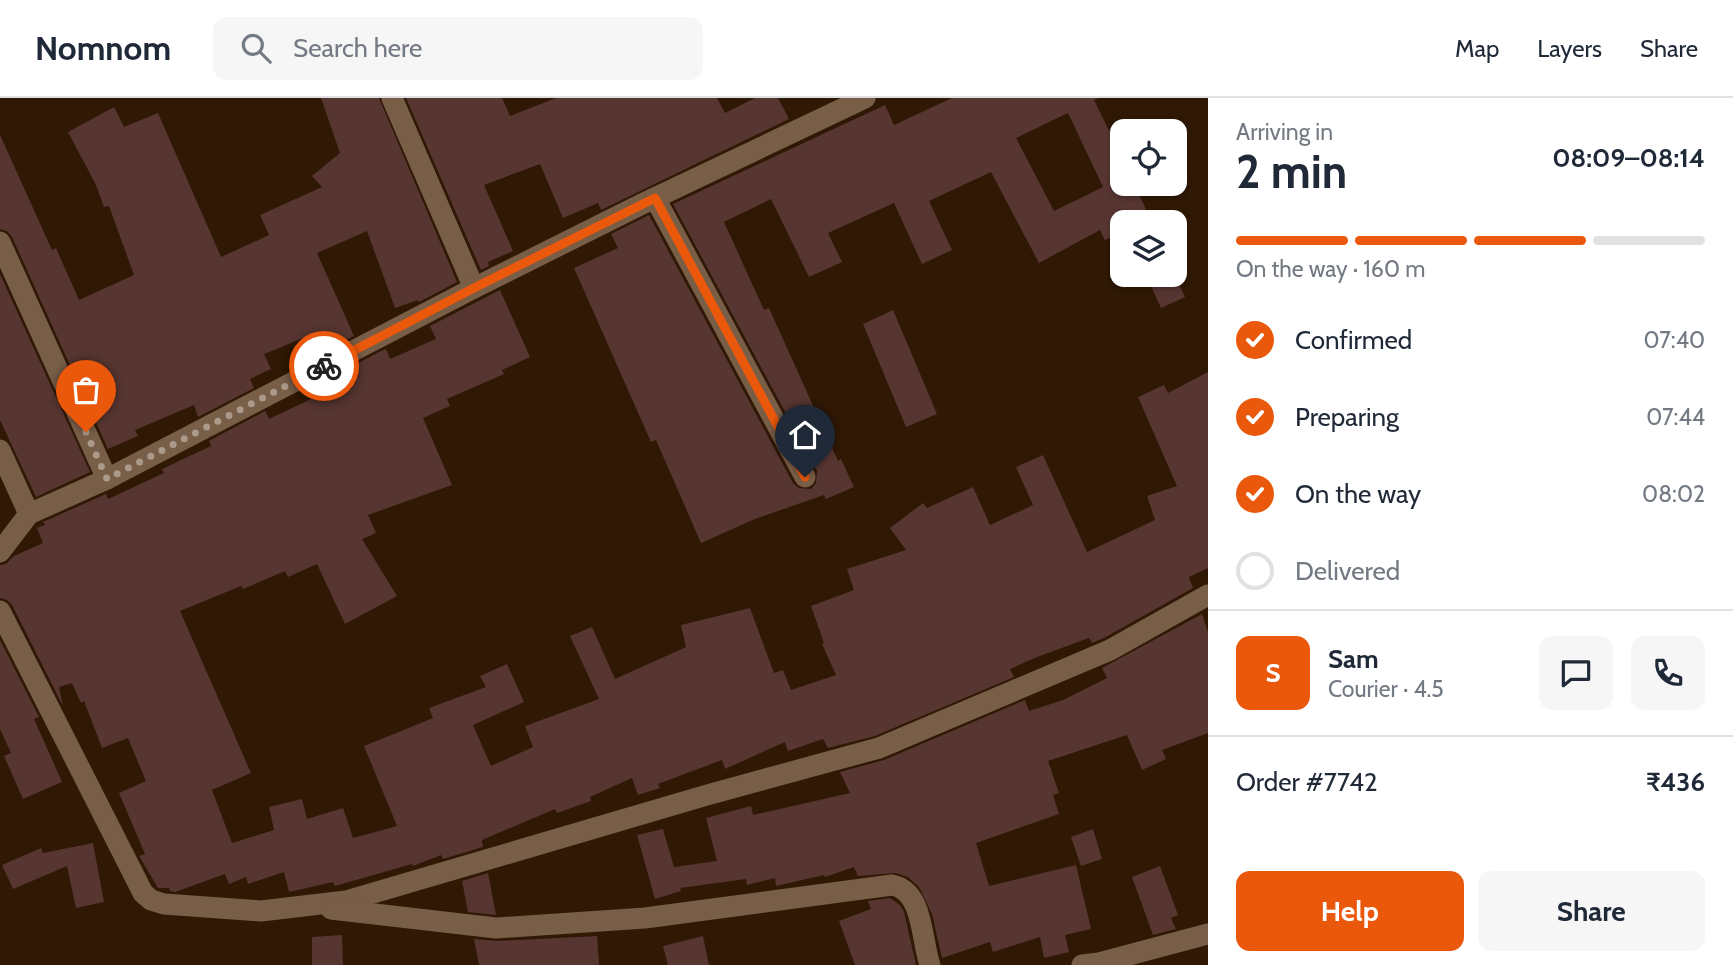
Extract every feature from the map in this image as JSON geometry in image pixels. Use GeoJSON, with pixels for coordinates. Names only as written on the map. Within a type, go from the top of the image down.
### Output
{"type":"FeatureCollection","features":[{"type":"Feature","properties":{"kind":"street"},"geometry":{"type":"LineString","coordinates":[[392,98],[474,288]]}},
{"type":"Feature","properties":{"kind":"street"},"geometry":{"type":"LineString","coordinates":[[0,552],[29,514],[107,479],[474,288],[865,98]]}},
{"type":"Feature","properties":{"kind":"street"},"geometry":{"type":"LineString","coordinates":[[655,198],[805,477]]}},
{"type":"Feature","properties":{"kind":"street"},"geometry":{"type":"LineString","coordinates":[[0,242],[107,479]]}},
{"type":"Feature","properties":{"kind":"street"},"geometry":{"type":"LineString","coordinates":[[0,450],[29,514]]}},
{"type":"Feature","properties":{"kind":"street"},"geometry":{"type":"LineString","coordinates":[[0,611],[131,873],[148,898],[164,904],[261,911],[346,901],[707,795],[879,748],[1110,650],[1208,595]]}},
{"type":"Feature","properties":{"kind":"street"},"geometry":{"type":"LineString","coordinates":[[308,906],[496,928],[645,918],[892,885],[908,891],[915,903],[930,965]]}},
{"type":"Feature","properties":{"kind":"street"},"geometry":{"type":"LineString","coordinates":[[1082,965],[1108,961],[1208,934]]}},
{"type":"Feature","properties":{"kind":"building"},"geometry":{"type":"Polygon","coordinates":[[[321,98],[379,98],[457,282],[419,302],[418,300],[395,308],[367,231],[317,253],[354,336],[322,353],[313,334],[264,354],[271,369],[250,379],[254,388],[198,417],[194,405],[135,430],[138,436],[108,449],[12,237],[7,231],[0,229],[0,135],[52,250],[56,248],[79,300],[134,275],[109,206],[104,207],[96,185],[68,132],[114,107],[124,127],[158,113],[221,257],[269,235],[260,215],[322,187],[312,176],[340,153],[321,98]]]}},
{"type":"Feature","properties":{"kind":"building"},"geometry":{"type":"Polygon","coordinates":[[[406,98],[502,98],[510,116],[556,98],[717,98],[725,113],[755,98],[778,98],[789,119],[601,210],[598,203],[563,218],[540,164],[484,185],[513,251],[488,262],[489,266],[481,270],[406,98]]]}},
{"type":"Feature","properties":{"kind":"building"},"geometry":{"type":"Polygon","coordinates":[[[952,98],[1099,98],[1094,100],[1110,133],[1110,196],[1140,196],[1146,210],[1110,210],[1110,238],[1105,240],[1100,230],[1039,263],[991,172],[929,201],[952,250],[922,264],[894,203],[828,233],[842,262],[809,277],[771,199],[724,222],[764,310],[769,308],[838,461],[841,459],[854,487],[826,499],[824,495],[755,519],[701,543],[656,440],[651,442],[574,268],[618,248],[611,234],[649,215],[793,483],[799,488],[811,489],[816,483],[817,471],[673,204],[885,105],[894,125],[952,98]],[[1068,113],[1016,138],[1054,211],[1103,187],[1068,113]]]}},
{"type":"Feature","properties":{"kind":"building"},"geometry":{"type":"Polygon","coordinates":[[[0,274],[90,472],[36,497],[0,420],[0,274]]]}},
{"type":"Feature","properties":{"kind":"building"},"geometry":{"type":"Polygon","coordinates":[[[1151,287],[1180,287],[1185,297],[1161,308],[1151,287]]]}},
{"type":"Feature","properties":{"kind":"building"},"geometry":{"type":"Polygon","coordinates":[[[500,290],[530,357],[502,370],[504,374],[447,399],[450,406],[423,418],[452,485],[368,515],[376,533],[362,539],[397,596],[345,624],[317,564],[288,577],[285,571],[243,589],[241,586],[180,611],[251,773],[212,790],[232,843],[274,830],[269,807],[302,799],[307,819],[343,808],[353,838],[397,826],[364,746],[433,718],[429,708],[486,687],[480,676],[507,664],[524,702],[473,725],[491,766],[533,747],[525,726],[599,699],[570,636],[592,627],[615,679],[686,647],[681,625],[750,608],[774,673],[783,670],[791,690],[836,675],[822,644],[824,643],[811,606],[854,590],[847,569],[906,550],[890,528],[923,503],[927,508],[973,487],[990,525],[1033,505],[1016,467],[1043,455],[1087,552],[1155,520],[1147,496],[1177,486],[1138,397],[1164,385],[1168,393],[1208,372],[1208,568],[1189,577],[1193,588],[1104,638],[1092,643],[1089,638],[1037,657],[1010,669],[1014,677],[875,736],[828,748],[823,739],[788,751],[785,742],[725,769],[722,760],[658,784],[660,788],[638,795],[632,778],[590,797],[591,801],[557,813],[555,809],[482,840],[483,847],[443,859],[441,855],[413,866],[412,864],[335,886],[333,882],[289,892],[284,872],[248,884],[246,877],[229,884],[225,874],[175,892],[169,888],[158,888],[139,856],[145,854],[119,793],[146,781],[128,738],[102,748],[84,701],[81,703],[72,683],[59,687],[63,706],[12,605],[0,598],[0,565],[43,543],[37,528],[45,525],[43,522],[106,494],[108,499],[164,473],[162,469],[211,446],[209,441],[265,411],[269,419],[332,389],[329,382],[334,380],[332,377],[381,351],[386,349],[390,359],[436,339],[430,326],[500,290]]]}},
{"type":"Feature","properties":{"kind":"building"},"geometry":{"type":"Polygon","coordinates":[[[893,310],[937,414],[906,427],[863,324],[893,310]]]}},
{"type":"Feature","properties":{"kind":"building"},"geometry":{"type":"Polygon","coordinates":[[[1202,614],[1208,632],[1208,733],[1162,750],[1166,759],[1142,770],[1127,735],[1048,761],[1059,793],[1053,795],[1059,814],[976,843],[989,886],[1076,865],[1091,929],[1065,935],[1069,952],[1044,958],[1040,937],[993,952],[990,942],[942,958],[932,914],[919,887],[908,877],[896,873],[858,876],[854,867],[825,877],[824,875],[776,886],[775,878],[747,885],[746,879],[680,888],[681,891],[655,899],[637,835],[663,829],[674,867],[717,861],[706,818],[751,806],[753,815],[850,793],[840,772],[884,760],[1025,700],[1029,711],[1063,700],[1107,678],[1102,668],[1202,614]]]}},
{"type":"Feature","properties":{"kind":"building"},"geometry":{"type":"Polygon","coordinates":[[[0,640],[39,717],[34,719],[62,782],[23,799],[4,756],[11,753],[0,729],[0,640]]]}},
{"type":"Feature","properties":{"kind":"building"},"geometry":{"type":"Polygon","coordinates":[[[1093,829],[1102,859],[1081,866],[1071,837],[1093,829]]]}},
{"type":"Feature","properties":{"kind":"building"},"geometry":{"type":"Polygon","coordinates":[[[93,843],[104,902],[76,908],[67,866],[13,889],[2,865],[41,848],[43,853],[93,843]]]}},
{"type":"Feature","properties":{"kind":"building"},"geometry":{"type":"Polygon","coordinates":[[[1160,866],[1178,915],[1171,918],[1176,929],[1153,935],[1132,877],[1160,866]]]}},
{"type":"Feature","properties":{"kind":"building"},"geometry":{"type":"Polygon","coordinates":[[[488,873],[496,915],[468,912],[462,881],[488,873]]]}},
{"type":"Feature","properties":{"kind":"building"},"geometry":{"type":"Polygon","coordinates":[[[890,898],[900,905],[904,912],[916,965],[855,965],[839,921],[871,909],[868,901],[890,898]]]}},
{"type":"Feature","properties":{"kind":"building"},"geometry":{"type":"Polygon","coordinates":[[[342,935],[343,965],[312,965],[312,937],[342,935]]]}},
{"type":"Feature","properties":{"kind":"building"},"geometry":{"type":"Polygon","coordinates":[[[597,936],[599,965],[479,965],[474,939],[497,941],[597,936]]]}},
{"type":"Feature","properties":{"kind":"building"},"geometry":{"type":"Polygon","coordinates":[[[703,936],[709,965],[668,965],[663,946],[703,936]]]}},
{"type":"Feature","properties":{"kind":"way so far"},"geometry":{"type":"LineString","coordinates":[[86,432],[107,479],[324,366]]}},
{"type":"Feature","properties":{"kind":"route"},"geometry":{"type":"LineString","coordinates":[[324,366],[655,198],[805,477]]}}]}
